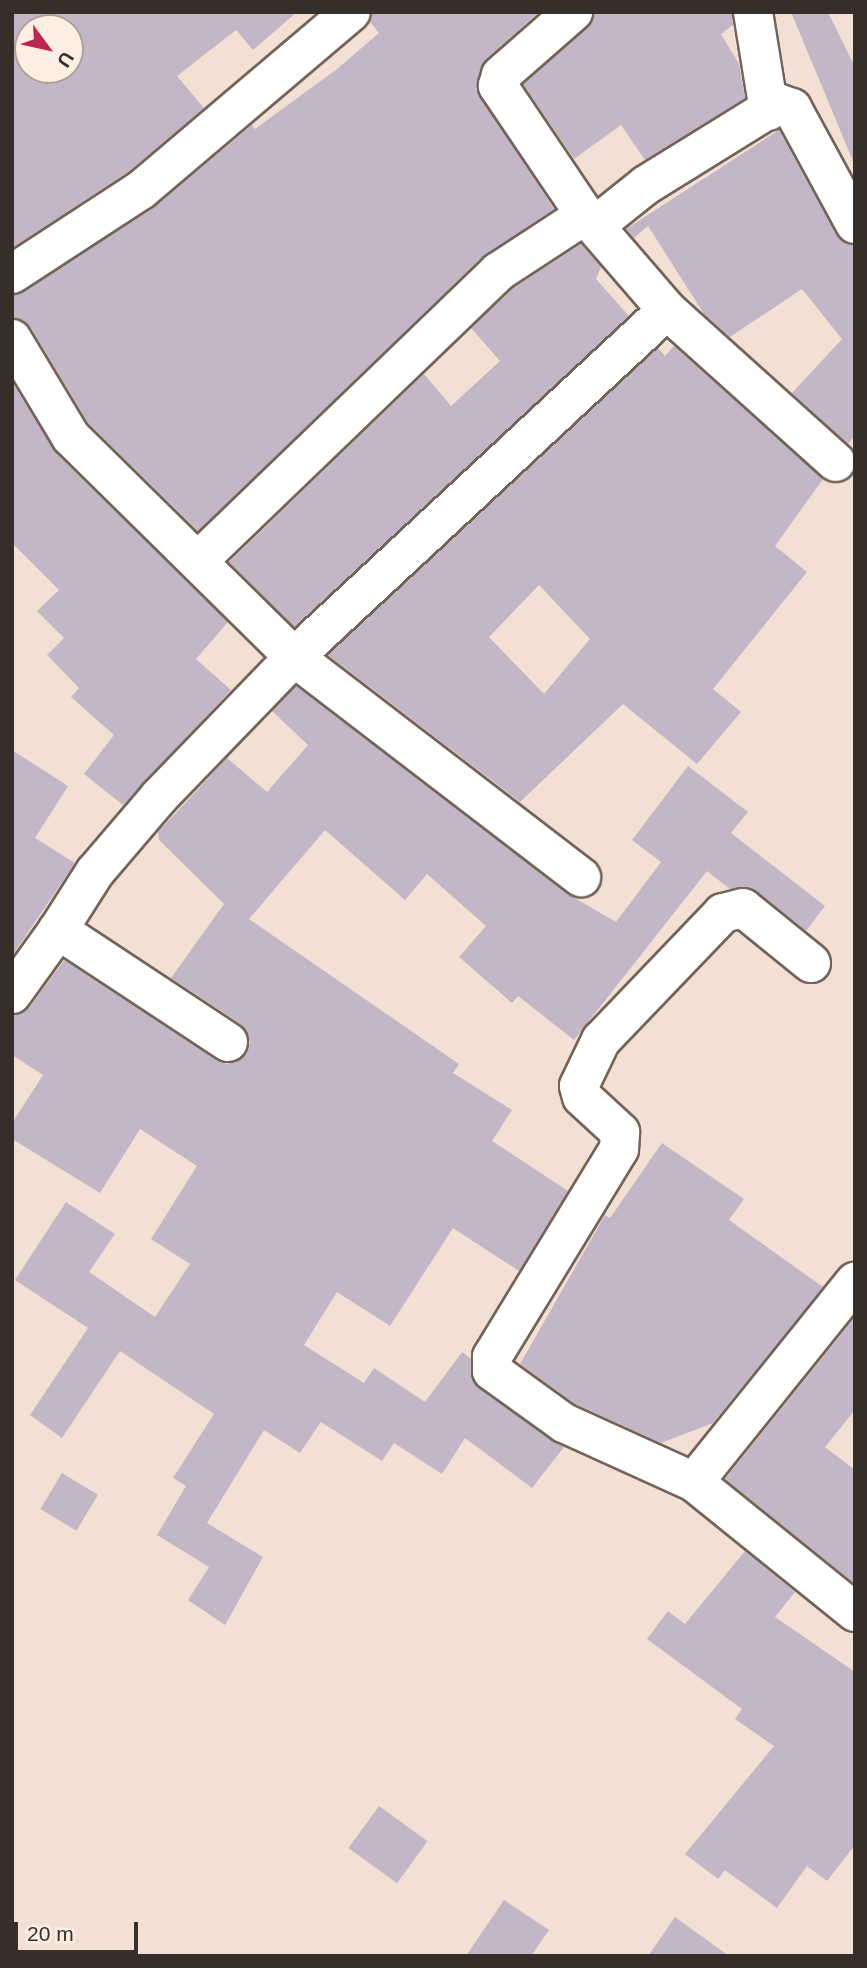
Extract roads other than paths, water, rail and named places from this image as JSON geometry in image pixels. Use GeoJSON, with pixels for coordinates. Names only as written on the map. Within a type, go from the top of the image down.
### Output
{"type":"FeatureCollection","features":[{"type":"Feature","properties":{"kind":"street"},"geometry":{"type":"LineString","coordinates":[[12,274],[141,190],[351,12]]}},
{"type":"Feature","properties":{"kind":"street"},"geometry":{"type":"LineString","coordinates":[[573,12],[501,75],[498,86],[636,282],[836,462]]}},
{"type":"Feature","properties":{"kind":"street"},"geometry":{"type":"LineString","coordinates":[[753,12],[769,111]]}},
{"type":"Feature","properties":{"kind":"street"},"geometry":{"type":"LineString","coordinates":[[199,560],[498,272],[591,220],[778,103],[792,108],[855,224]]}},
{"type":"Feature","properties":{"kind":"street"},"geometry":{"type":"LineString","coordinates":[[12,994],[58,930],[94,872],[159,797],[294,657],[667,310]]}},
{"type":"Feature","properties":{"kind":"street"},"geometry":{"type":"LineString","coordinates":[[12,339],[71,437],[199,560],[294,657],[581,877]]}},
{"type":"Feature","properties":{"kind":"street"},"geometry":{"type":"LineString","coordinates":[[811,962],[743,908],[723,914],[601,1040],[579,1086],[582,1097],[620,1132],[619,1149],[492,1357],[497,1376],[564,1423],[694,1482],[855,1612]]}},
{"type":"Feature","properties":{"kind":"street"},"geometry":{"type":"LineString","coordinates":[[58,930],[228,1042]]}},
{"type":"Feature","properties":{"kind":"street"},"geometry":{"type":"LineString","coordinates":[[694,1482],[855,1282]]}}]}
